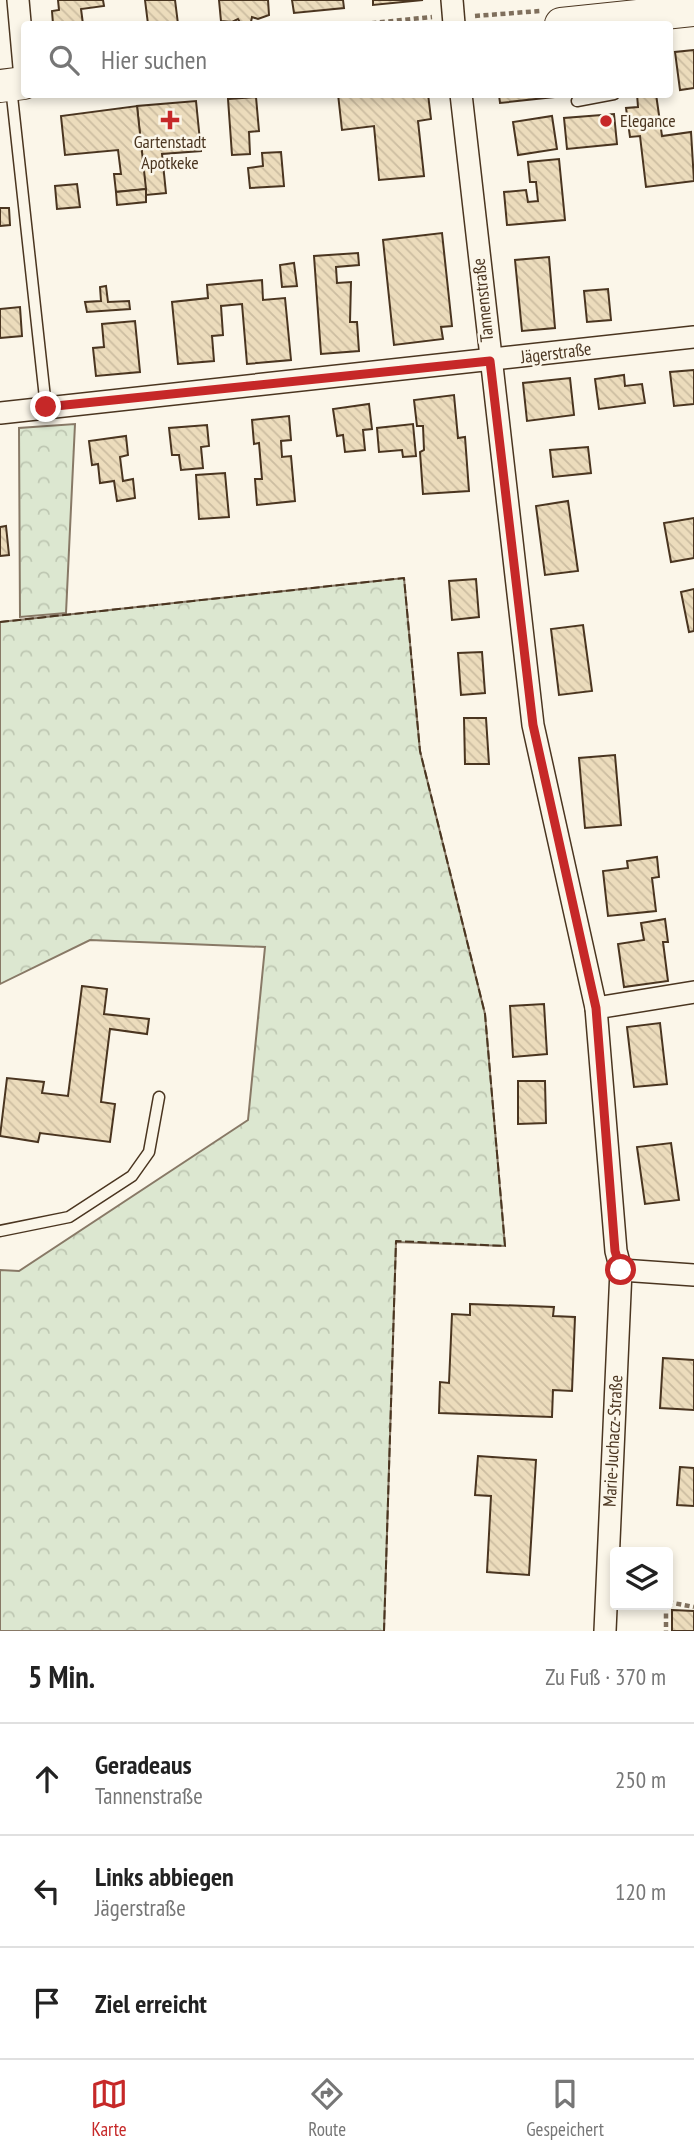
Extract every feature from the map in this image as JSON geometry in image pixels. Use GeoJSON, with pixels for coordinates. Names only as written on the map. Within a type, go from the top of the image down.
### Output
{"type":"FeatureCollection","features":[{"type":"Feature","properties":{"kind":"street"},"geometry":{"type":"LineString","coordinates":[[15,80],[18,0]]}},
{"type":"Feature","properties":{"kind":"street"},"geometry":{"type":"LineString","coordinates":[[615,21],[686,7]]}},
{"type":"Feature","properties":{"kind":"street","name":"Tannenstraße"},"geometry":{"type":"LineString","coordinates":[[461,98],[533,725],[596,1008],[618,1261]]}},
{"type":"Feature","properties":{"kind":"street","name":"Jägerstraße"},"geometry":{"type":"LineString","coordinates":[[0,413],[694,337]]}},
{"type":"Feature","properties":{"kind":"street"},"geometry":{"type":"LineString","coordinates":[[596,1008],[694,992]]}},
{"type":"Feature","properties":{"kind":"street"},"geometry":{"type":"LineString","coordinates":[[618,1261],[694,1275]]}},
{"type":"Feature","properties":{"kind":"street","name":"Marie-Juchacz-Straße"},"geometry":{"type":"LineString","coordinates":[[605,1631],[618,1261]]}},
{"type":"Feature","properties":{"kind":"lane"},"geometry":{"type":"LineString","coordinates":[[15,80],[46,407]]}},
{"type":"Feature","properties":{"kind":"lane"},"geometry":{"type":"LineString","coordinates":[[577,101],[593,98]]}},
{"type":"Feature","properties":{"kind":"lane"},"geometry":{"type":"LineString","coordinates":[[0,1231],[69,1217],[132,1176],[149,1152],[159,1097]]}},
{"type":"Feature","properties":{"kind":"path"},"geometry":{"type":"LineString","coordinates":[[388,21],[453,13]]}},
{"type":"Feature","properties":{"kind":"path"},"geometry":{"type":"LineString","coordinates":[[673,1604],[694,1607]]}},
{"type":"Feature","properties":{"kind":"path"},"geometry":{"type":"LineString","coordinates":[[666,1631],[667,1610]]}},
{"type":"Feature","properties":{"kind":"green space"},"geometry":{"type":"Polygon","coordinates":[[[75,424],[66,613],[20,617],[19,428],[75,424]]]}},
{"type":"Feature","properties":{"kind":"green space"},"geometry":{"type":"Polygon","coordinates":[[[404,578],[420,751],[485,1014],[505,1246],[396,1242],[384,1631],[0,1631],[0,1270],[19,1271],[248,1120],[265,947],[90,940],[0,984],[0,622],[404,578]]]}},
{"type":"Feature","properties":{"kind":"building"},"geometry":{"type":"Polygon","coordinates":[[[58,0],[103,0],[104,6],[81,9],[83,21],[53,21],[52,11],[59,10],[58,0]]]}},
{"type":"Feature","properties":{"kind":"building"},"geometry":{"type":"Polygon","coordinates":[[[145,0],[175,0],[178,21],[148,21],[145,0]]]}},
{"type":"Feature","properties":{"kind":"building"},"geometry":{"type":"Polygon","coordinates":[[[219,0],[268,0],[269,15],[258,19],[252,17],[251,21],[221,21],[219,0]]]}},
{"type":"Feature","properties":{"kind":"building"},"geometry":{"type":"Polygon","coordinates":[[[292,0],[343,0],[344,8],[294,13],[292,0]]]}},
{"type":"Feature","properties":{"kind":"building"},"geometry":{"type":"Polygon","coordinates":[[[373,0],[423,0],[373,5],[373,0]]]}},
{"type":"Feature","properties":{"kind":"building"},"geometry":{"type":"Polygon","coordinates":[[[694,50],[694,88],[680,90],[675,52],[694,50]]]}},
{"type":"Feature","properties":{"kind":"building"},"geometry":{"type":"Polygon","coordinates":[[[256,98],[259,131],[249,132],[250,154],[232,155],[228,99],[256,98]]]}},
{"type":"Feature","properties":{"kind":"building"},"geometry":{"type":"Polygon","coordinates":[[[338,98],[428,98],[431,119],[418,121],[424,176],[379,180],[374,126],[342,130],[338,98]]]}},
{"type":"Feature","properties":{"kind":"building"},"geometry":{"type":"Polygon","coordinates":[[[499,98],[545,98],[500,103],[499,98]]]}},
{"type":"Feature","properties":{"kind":"building"},"geometry":{"type":"Polygon","coordinates":[[[637,98],[657,98],[662,136],[691,132],[694,181],[646,187],[640,136],[630,137],[626,108],[638,107],[637,98]]]}},
{"type":"Feature","properties":{"kind":"building"},"geometry":{"type":"Polygon","coordinates":[[[196,101],[201,151],[162,154],[166,193],[146,195],[137,106],[196,101]]]}},
{"type":"Feature","properties":{"kind":"building"},"geometry":{"type":"Polygon","coordinates":[[[137,106],[146,189],[116,192],[114,174],[121,174],[118,150],[65,155],[61,116],[137,106]]]}},
{"type":"Feature","properties":{"kind":"building"},"geometry":{"type":"Polygon","coordinates":[[[614,114],[617,144],[567,149],[564,118],[614,114]]]}},
{"type":"Feature","properties":{"kind":"building"},"geometry":{"type":"Polygon","coordinates":[[[552,116],[557,149],[518,155],[513,122],[552,116]]]}},
{"type":"Feature","properties":{"kind":"building"},"geometry":{"type":"Polygon","coordinates":[[[281,152],[284,186],[250,188],[248,168],[263,166],[262,153],[281,152]]]}},
{"type":"Feature","properties":{"kind":"building"},"geometry":{"type":"Polygon","coordinates":[[[559,159],[565,220],[507,225],[504,192],[526,190],[528,202],[538,201],[536,182],[530,182],[528,162],[559,159]]]}},
{"type":"Feature","properties":{"kind":"building"},"geometry":{"type":"Polygon","coordinates":[[[77,184],[80,207],[57,209],[55,186],[77,184]]]}},
{"type":"Feature","properties":{"kind":"building"},"geometry":{"type":"Polygon","coordinates":[[[146,189],[146,202],[117,205],[116,192],[146,189]]]}},
{"type":"Feature","properties":{"kind":"building"},"geometry":{"type":"Polygon","coordinates":[[[0,208],[9,208],[10,225],[0,226],[0,208]]]}},
{"type":"Feature","properties":{"kind":"building"},"geometry":{"type":"Polygon","coordinates":[[[442,233],[452,326],[441,327],[443,339],[394,345],[383,240],[442,233]]]}},
{"type":"Feature","properties":{"kind":"building"},"geometry":{"type":"Polygon","coordinates":[[[358,253],[359,265],[336,267],[337,283],[351,282],[350,322],[357,322],[359,351],[321,354],[314,256],[358,253]]]}},
{"type":"Feature","properties":{"kind":"building"},"geometry":{"type":"Polygon","coordinates":[[[549,257],[555,328],[522,331],[515,260],[549,257]]]}},
{"type":"Feature","properties":{"kind":"building"},"geometry":{"type":"Polygon","coordinates":[[[294,263],[297,286],[282,287],[280,265],[294,263]]]}},
{"type":"Feature","properties":{"kind":"building"},"geometry":{"type":"Polygon","coordinates":[[[262,280],[263,300],[285,298],[291,360],[247,364],[242,304],[221,306],[223,335],[212,336],[214,361],[178,364],[172,302],[208,298],[207,285],[262,280]]]}},
{"type":"Feature","properties":{"kind":"building"},"geometry":{"type":"Polygon","coordinates":[[[106,286],[108,302],[129,301],[130,309],[87,312],[85,302],[101,301],[100,287],[106,286]]]}},
{"type":"Feature","properties":{"kind":"building"},"geometry":{"type":"Polygon","coordinates":[[[608,289],[611,320],[587,322],[584,291],[608,289]]]}},
{"type":"Feature","properties":{"kind":"building"},"geometry":{"type":"Polygon","coordinates":[[[20,307],[22,336],[0,338],[0,309],[20,307]]]}},
{"type":"Feature","properties":{"kind":"building"},"geometry":{"type":"Polygon","coordinates":[[[135,321],[140,372],[96,376],[93,348],[104,347],[102,324],[135,321]]]}},
{"type":"Feature","properties":{"kind":"building"},"geometry":{"type":"Polygon","coordinates":[[[694,370],[694,404],[674,406],[670,372],[694,370]]]}},
{"type":"Feature","properties":{"kind":"building"},"geometry":{"type":"Polygon","coordinates":[[[624,375],[625,386],[642,384],[645,403],[599,409],[595,379],[624,375]]]}},
{"type":"Feature","properties":{"kind":"building"},"geometry":{"type":"Polygon","coordinates":[[[570,378],[574,415],[527,421],[523,383],[570,378]]]}},
{"type":"Feature","properties":{"kind":"building"},"geometry":{"type":"Polygon","coordinates":[[[454,395],[458,438],[465,437],[469,491],[423,494],[420,452],[424,450],[423,426],[417,426],[414,400],[454,395]]]}},
{"type":"Feature","properties":{"kind":"building"},"geometry":{"type":"Polygon","coordinates":[[[369,404],[372,429],[363,430],[365,450],[345,452],[343,435],[337,436],[333,409],[369,404]]]}},
{"type":"Feature","properties":{"kind":"building"},"geometry":{"type":"Polygon","coordinates":[[[289,416],[291,440],[281,441],[282,457],[291,456],[295,501],[257,505],[255,479],[262,479],[259,443],[254,444],[252,420],[289,416]]]}},
{"type":"Feature","properties":{"kind":"building"},"geometry":{"type":"Polygon","coordinates":[[[413,424],[416,456],[403,457],[402,450],[379,452],[377,428],[413,424]]]}},
{"type":"Feature","properties":{"kind":"building"},"geometry":{"type":"Polygon","coordinates":[[[207,425],[209,446],[201,447],[203,468],[181,470],[179,455],[172,455],[169,428],[207,425]]]}},
{"type":"Feature","properties":{"kind":"building"},"geometry":{"type":"Polygon","coordinates":[[[126,436],[128,455],[120,457],[123,481],[133,479],[135,498],[117,501],[114,481],[100,483],[98,464],[92,465],[89,441],[126,436]]]}},
{"type":"Feature","properties":{"kind":"building"},"geometry":{"type":"Polygon","coordinates":[[[588,447],[591,473],[553,477],[550,450],[588,447]]]}},
{"type":"Feature","properties":{"kind":"building"},"geometry":{"type":"Polygon","coordinates":[[[225,473],[229,517],[199,519],[196,475],[225,473]]]}},
{"type":"Feature","properties":{"kind":"building"},"geometry":{"type":"Polygon","coordinates":[[[568,501],[578,571],[545,575],[536,506],[568,501]]]}},
{"type":"Feature","properties":{"kind":"building"},"geometry":{"type":"Polygon","coordinates":[[[694,518],[694,558],[671,562],[664,523],[694,518]]]}},
{"type":"Feature","properties":{"kind":"building"},"geometry":{"type":"Polygon","coordinates":[[[6,526],[9,555],[0,556],[0,527],[6,526]]]}},
{"type":"Feature","properties":{"kind":"building"},"geometry":{"type":"Polygon","coordinates":[[[476,579],[479,617],[452,620],[449,581],[476,579]]]}},
{"type":"Feature","properties":{"kind":"building"},"geometry":{"type":"Polygon","coordinates":[[[694,589],[694,631],[689,632],[681,592],[694,589]]]}},
{"type":"Feature","properties":{"kind":"building"},"geometry":{"type":"Polygon","coordinates":[[[583,625],[592,691],[559,695],[551,629],[583,625]]]}},
{"type":"Feature","properties":{"kind":"building"},"geometry":{"type":"Polygon","coordinates":[[[482,652],[485,693],[461,695],[458,653],[482,652]]]}},
{"type":"Feature","properties":{"kind":"building"},"geometry":{"type":"Polygon","coordinates":[[[464,718],[486,718],[489,764],[465,764],[464,718]]]}},
{"type":"Feature","properties":{"kind":"building"},"geometry":{"type":"Polygon","coordinates":[[[615,755],[621,825],[585,828],[579,758],[615,755]]]}},
{"type":"Feature","properties":{"kind":"building"},"geometry":{"type":"Polygon","coordinates":[[[657,857],[659,877],[652,878],[656,911],[608,916],[603,871],[628,868],[627,861],[657,857]]]}},
{"type":"Feature","properties":{"kind":"building"},"geometry":{"type":"Polygon","coordinates":[[[665,919],[668,942],[663,942],[668,981],[624,987],[618,944],[644,940],[641,923],[665,919]]]}},
{"type":"Feature","properties":{"kind":"building"},"geometry":{"type":"Polygon","coordinates":[[[82,986],[107,989],[104,1014],[149,1019],[147,1034],[110,1029],[101,1102],[115,1104],[110,1142],[40,1133],[38,1142],[0,1136],[7,1078],[44,1082],[42,1093],[68,1096],[82,986]]]}},
{"type":"Feature","properties":{"kind":"building"},"geometry":{"type":"Polygon","coordinates":[[[544,1004],[547,1054],[513,1057],[510,1006],[544,1004]]]}},
{"type":"Feature","properties":{"kind":"building"},"geometry":{"type":"Polygon","coordinates":[[[660,1023],[667,1084],[634,1087],[627,1027],[660,1023]]]}},
{"type":"Feature","properties":{"kind":"building"},"geometry":{"type":"Polygon","coordinates":[[[518,1081],[545,1081],[546,1123],[518,1124],[518,1081]]]}},
{"type":"Feature","properties":{"kind":"building"},"geometry":{"type":"Polygon","coordinates":[[[671,1143],[679,1200],[645,1204],[637,1147],[671,1143]]]}},
{"type":"Feature","properties":{"kind":"building"},"geometry":{"type":"Polygon","coordinates":[[[470,1304],[554,1307],[553,1316],[575,1317],[572,1391],[553,1390],[552,1417],[439,1413],[440,1382],[449,1383],[452,1314],[470,1315],[470,1304]]]}},
{"type":"Feature","properties":{"kind":"building"},"geometry":{"type":"Polygon","coordinates":[[[663,1358],[694,1360],[694,1410],[660,1408],[663,1358]]]}},
{"type":"Feature","properties":{"kind":"building"},"geometry":{"type":"Polygon","coordinates":[[[478,1456],[536,1460],[529,1575],[487,1572],[491,1496],[475,1495],[478,1456]]]}},
{"type":"Feature","properties":{"kind":"building"},"geometry":{"type":"Polygon","coordinates":[[[680,1467],[694,1468],[694,1506],[677,1505],[680,1467]]]}},
{"type":"Feature","properties":{"kind":"building"},"geometry":{"type":"Polygon","coordinates":[[[672,1610],[694,1611],[694,1631],[672,1631],[672,1610]]]}},
{"type":"Feature","properties":{"kind":"fence"},"geometry":{"type":"LineString","coordinates":[[0,622],[404,578],[420,751],[485,1014],[505,1246],[396,1241],[384,1631]]}},
{"type":"Feature","properties":{"kind":"place","name":"Gartenstadt Apotkeke"},"geometry":{"type":"Point","coordinates":[170,120]}},
{"type":"Feature","properties":{"kind":"place","name":"Elegance"},"geometry":{"type":"Point","coordinates":[606,121]}},
{"type":"Feature","properties":{"kind":"route"},"geometry":{"type":"LineString","coordinates":[[46,407],[490,361],[533,725],[596,1008],[615,1251],[621,1270]]}}]}
